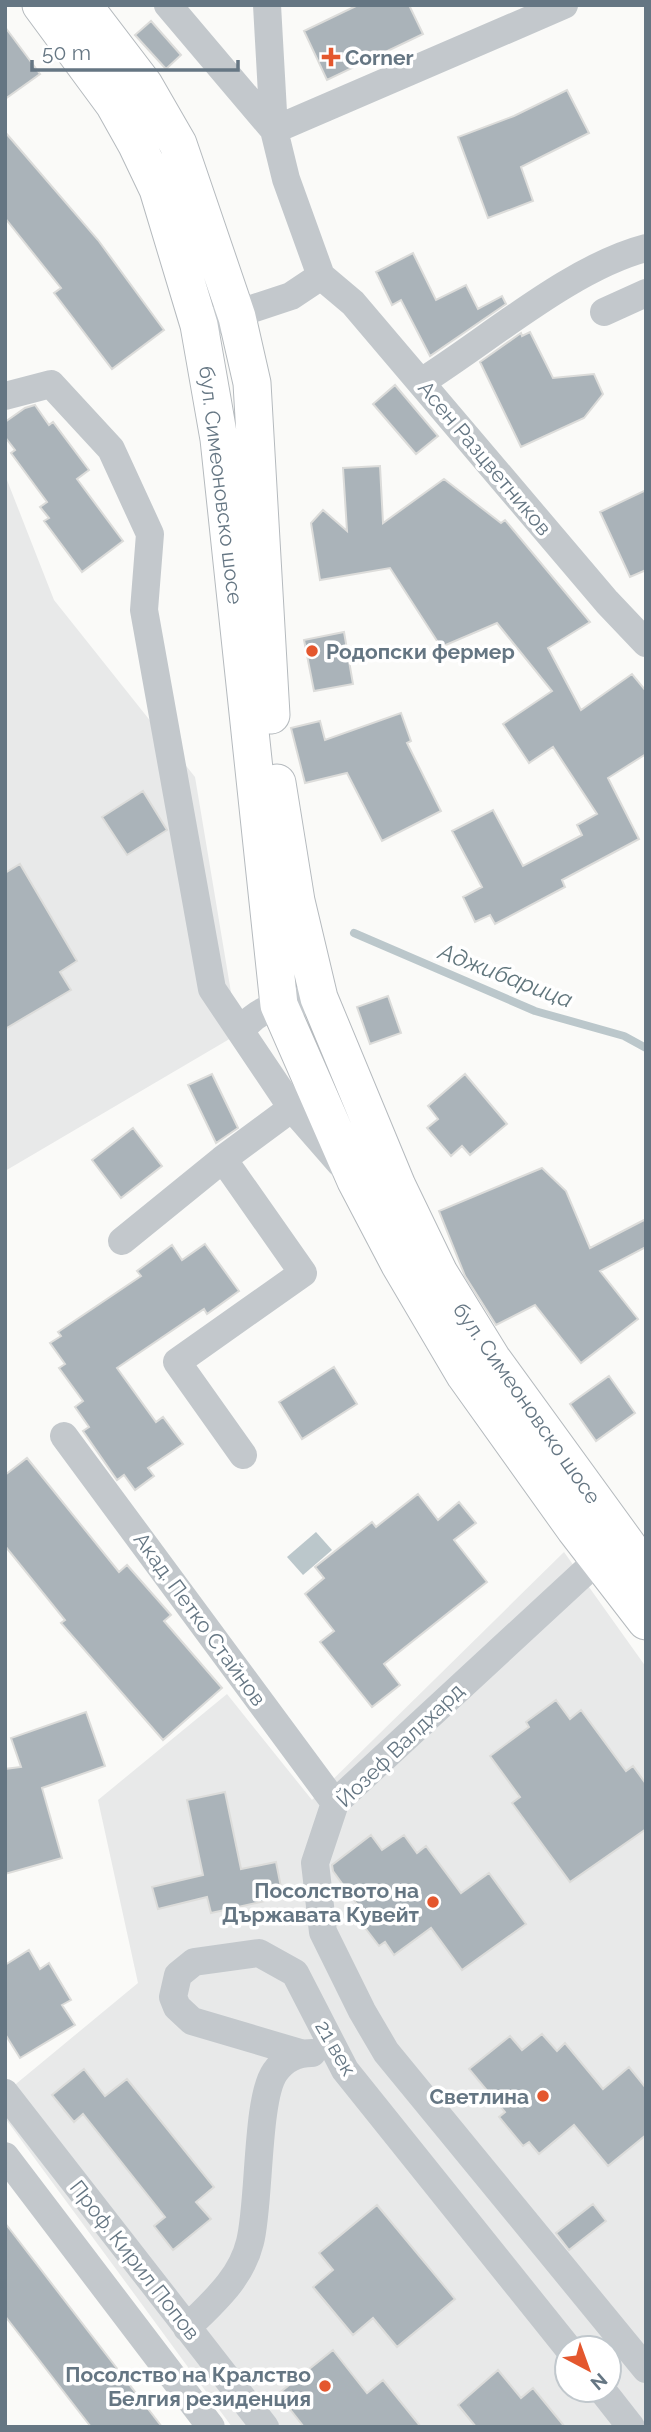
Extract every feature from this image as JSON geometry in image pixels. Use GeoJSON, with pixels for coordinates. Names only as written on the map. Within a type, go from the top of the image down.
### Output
{"type":"FeatureCollection","features":[{"type":"Feature","properties":{"kind":"main road","name":"бул. Симеоновско шосе"},"geometry":{"type":"LineString","coordinates":[[41,5],[114,104],[137,145],[158,190],[186,273],[199,324],[219,439],[279,1004],[356,1181],[399,1263],[465,1375],[610,1549]]}},
{"type":"Feature","properties":{"kind":"main road","name":"бул. Симеоновско шосе"},"geometry":{"type":"LineString","coordinates":[[83,5],[144,85],[178,144],[237,317],[252,383],[263,615],[278,794],[296,901],[319,998],[397,1186],[439,1273],[642,1596]]}},
{"type":"Feature","properties":{"kind":"street"},"geometry":{"type":"LineString","coordinates":[[168,5],[274,130]]}},
{"type":"Feature","properties":{"kind":"street"},"geometry":{"type":"LineString","coordinates":[[199,324],[237,317],[291,296],[321,276],[286,179],[274,130],[267,5]]}},
{"type":"Feature","properties":{"kind":"street"},"geometry":{"type":"LineString","coordinates":[[274,130],[564,5]]}},
{"type":"Feature","properties":{"kind":"street"},"geometry":{"type":"LineString","coordinates":[[421,382],[586,272],[622,254],[646,248]]}},
{"type":"Feature","properties":{"kind":"street","name":"Асен Разцветников"},"geometry":{"type":"LineString","coordinates":[[321,276],[353,303],[607,602],[646,643]]}},
{"type":"Feature","properties":{"kind":"street"},"geometry":{"type":"LineString","coordinates":[[604,312],[646,293]]}},
{"type":"Feature","properties":{"kind":"street","name":"бул. Симеоновско шосе"},"geometry":{"type":"LineString","coordinates":[[5,396],[51,384],[111,449],[150,534],[144,610],[212,989],[222,1009],[242,1030],[292,1108],[356,1181]]}},
{"type":"Feature","properties":{"kind":"street"},"geometry":{"type":"LineString","coordinates":[[242,1030],[249,1020],[279,1004],[319,998]]}},
{"type":"Feature","properties":{"kind":"street"},"geometry":{"type":"LineString","coordinates":[[122,1241],[223,1159],[292,1108]]}},
{"type":"Feature","properties":{"kind":"street"},"geometry":{"type":"LineString","coordinates":[[223,1159],[303,1273],[177,1362],[243,1455]]}},
{"type":"Feature","properties":{"kind":"street","name":"Акад. Петко Стайнов"},"geometry":{"type":"LineString","coordinates":[[64,1436],[335,1803]]}},
{"type":"Feature","properties":{"kind":"street","name":"Йозеф Валдхард"},"geometry":{"type":"LineString","coordinates":[[610,1549],[335,1803],[315,1863],[323,1932],[362,2011],[386,2052],[646,2369]]}},
{"type":"Feature","properties":{"kind":"street","name":"21 век"},"geometry":{"type":"LineString","coordinates":[[300,2053],[192,2021],[177,2007],[173,1997],[178,1975],[194,1962],[259,1953],[295,1973],[345,2070],[557,2334]]}},
{"type":"Feature","properties":{"kind":"street"},"geometry":{"type":"LineString","coordinates":[[187,2328],[231,2285],[250,2243],[268,2086],[275,2072],[300,2053],[327,2056],[345,2070]]}},
{"type":"Feature","properties":{"kind":"street","name":"Проф. Кирил Попов"},"geometry":{"type":"LineString","coordinates":[[5,2093],[265,2427]]}},
{"type":"Feature","properties":{"kind":"street","name":"Проф. Кирил Попов"},"geometry":{"type":"LineString","coordinates":[[5,2156],[211,2427]]}},
{"type":"Feature","properties":{"kind":"street"},"geometry":{"type":"LineString","coordinates":[[612,2404],[631,2427]]}},
{"type":"Feature","properties":{"kind":"shaded area"},"geometry":{"type":"Polygon","coordinates":[[[5,475],[54,600],[195,777],[238,1034],[5,1171],[5,475]]]}},
{"type":"Feature","properties":{"kind":"shaded area"},"geometry":{"type":"Polygon","coordinates":[[[316,1532],[332,1550],[303,1575],[287,1557],[316,1532]]]}},
{"type":"Feature","properties":{"kind":"shaded area"},"geometry":{"type":"Polygon","coordinates":[[[564,1552],[646,1667],[646,2427],[232,2427],[5,2118],[5,2093],[138,1983],[98,1800],[227,1694],[312,1800],[564,1552]]]}},
{"type":"Feature","properties":{"kind":"building"},"geometry":{"type":"Polygon","coordinates":[[[358,5],[409,5],[423,34],[327,80],[304,31],[358,5]]]}},
{"type":"Feature","properties":{"kind":"building"},"geometry":{"type":"Polygon","coordinates":[[[151,21],[181,55],[166,69],[135,35],[151,21]]]}},
{"type":"Feature","properties":{"kind":"building"},"geometry":{"type":"Polygon","coordinates":[[[5,27],[40,74],[5,99],[5,27]]]}},
{"type":"Feature","properties":{"kind":"building"},"geometry":{"type":"Polygon","coordinates":[[[567,90],[589,133],[521,167],[533,201],[488,218],[458,137],[514,116],[567,90]]]}},
{"type":"Feature","properties":{"kind":"building"},"geometry":{"type":"Polygon","coordinates":[[[5,132],[98,240],[164,330],[112,369],[54,293],[61,288],[5,218],[5,132]]]}},
{"type":"Feature","properties":{"kind":"building"},"geometry":{"type":"Polygon","coordinates":[[[413,253],[436,300],[466,285],[478,309],[502,296],[506,304],[430,356],[401,300],[392,305],[376,272],[413,253]]]}},
{"type":"Feature","properties":{"kind":"building"},"geometry":{"type":"Polygon","coordinates":[[[530,332],[553,378],[594,374],[603,394],[584,418],[521,447],[480,362],[521,333],[522,336],[530,332]]]}},
{"type":"Feature","properties":{"kind":"building"},"geometry":{"type":"Polygon","coordinates":[[[395,385],[438,436],[416,454],[373,404],[395,385]]]}},
{"type":"Feature","properties":{"kind":"building"},"geometry":{"type":"Polygon","coordinates":[[[35,405],[49,425],[53,422],[89,470],[77,479],[123,541],[82,572],[44,521],[49,518],[40,507],[47,502],[11,453],[15,450],[5,437],[5,422],[25,408],[35,405]]]}},
{"type":"Feature","properties":{"kind":"building"},"geometry":{"type":"Polygon","coordinates":[[[380,466],[383,523],[444,479],[501,523],[505,520],[590,622],[548,648],[581,710],[632,674],[646,691],[646,754],[608,778],[639,839],[562,880],[565,887],[495,924],[490,915],[475,922],[463,897],[482,887],[452,831],[493,810],[523,866],[582,835],[577,825],[597,814],[553,747],[529,763],[503,724],[552,691],[497,623],[441,647],[390,568],[320,580],[311,523],[323,510],[347,531],[343,468],[380,466]]]}},
{"type":"Feature","properties":{"kind":"building"},"geometry":{"type":"Polygon","coordinates":[[[646,490],[646,570],[630,577],[600,512],[646,490]]]}},
{"type":"Feature","properties":{"kind":"building"},"geometry":{"type":"Polygon","coordinates":[[[344,632],[353,684],[314,691],[304,640],[344,632]]]}},
{"type":"Feature","properties":{"kind":"building"},"geometry":{"type":"Polygon","coordinates":[[[401,713],[411,741],[407,743],[441,811],[382,841],[347,773],[305,783],[291,728],[320,721],[325,740],[401,713]]]}},
{"type":"Feature","properties":{"kind":"building"},"geometry":{"type":"Polygon","coordinates":[[[143,791],[167,830],[127,855],[102,817],[143,791]]]}},
{"type":"Feature","properties":{"kind":"building"},"geometry":{"type":"Polygon","coordinates":[[[20,864],[77,961],[60,972],[71,990],[5,1029],[5,873],[20,864]]]}},
{"type":"Feature","properties":{"kind":"building"},"geometry":{"type":"Polygon","coordinates":[[[388,996],[401,1033],[370,1044],[357,1007],[388,996]]]}},
{"type":"Feature","properties":{"kind":"building"},"geometry":{"type":"Polygon","coordinates":[[[212,1074],[238,1128],[216,1143],[188,1085],[212,1074]]]}},
{"type":"Feature","properties":{"kind":"building"},"geometry":{"type":"Polygon","coordinates":[[[465,1074],[507,1124],[470,1155],[462,1146],[451,1156],[427,1128],[438,1119],[428,1106],[465,1074]]]}},
{"type":"Feature","properties":{"kind":"building"},"geometry":{"type":"Polygon","coordinates":[[[133,1128],[162,1166],[121,1198],[92,1160],[133,1128]]]}},
{"type":"Feature","properties":{"kind":"building"},"geometry":{"type":"Polygon","coordinates":[[[542,1168],[566,1191],[590,1248],[646,1219],[646,1247],[600,1271],[638,1319],[581,1363],[535,1305],[496,1325],[465,1276],[439,1211],[542,1168]]]}},
{"type":"Feature","properties":{"kind":"building"},"geometry":{"type":"Polygon","coordinates":[[[205,1244],[239,1291],[207,1314],[204,1309],[117,1368],[156,1422],[163,1417],[183,1444],[148,1468],[154,1476],[135,1490],[124,1475],[117,1480],[83,1431],[89,1427],[75,1407],[83,1401],[59,1368],[65,1364],[50,1343],[61,1336],[58,1332],[141,1276],[137,1271],[172,1245],[182,1260],[205,1244]]]}},
{"type":"Feature","properties":{"kind":"building"},"geometry":{"type":"Polygon","coordinates":[[[334,1367],[357,1404],[302,1439],[279,1402],[334,1367]]]}},
{"type":"Feature","properties":{"kind":"building"},"geometry":{"type":"Polygon","coordinates":[[[609,1376],[635,1413],[596,1441],[570,1404],[609,1376]]]}},
{"type":"Feature","properties":{"kind":"building"},"geometry":{"type":"Polygon","coordinates":[[[27,1458],[119,1572],[127,1565],[171,1615],[164,1621],[222,1688],[163,1740],[61,1623],[65,1620],[5,1546],[5,1475],[27,1458]]]}},
{"type":"Feature","properties":{"kind":"building"},"geometry":{"type":"Polygon","coordinates":[[[418,1494],[438,1520],[459,1502],[476,1523],[454,1540],[487,1582],[384,1664],[400,1685],[372,1707],[320,1642],[334,1631],[305,1594],[324,1578],[315,1567],[372,1522],[376,1527],[418,1494]]]}},
{"type":"Feature","properties":{"kind":"building"},"geometry":{"type":"Polygon","coordinates":[[[556,1700],[570,1719],[581,1710],[626,1771],[633,1766],[646,1784],[646,1829],[570,1882],[512,1803],[520,1797],[490,1756],[529,1727],[526,1722],[556,1700]]]}},
{"type":"Feature","properties":{"kind":"building"},"geometry":{"type":"Polygon","coordinates":[[[86,1712],[105,1766],[42,1788],[62,1858],[5,1874],[5,1769],[21,1767],[11,1738],[86,1712]]]}},
{"type":"Feature","properties":{"kind":"building"},"geometry":{"type":"Polygon","coordinates":[[[225,1792],[241,1869],[276,1862],[283,1897],[211,1913],[207,1897],[158,1909],[152,1887],[203,1875],[187,1800],[225,1792]]]}},
{"type":"Feature","properties":{"kind":"building","name":"Посолството на Държавата Кувейт"},"geometry":{"type":"Polygon","coordinates":[[[371,1835],[382,1850],[404,1835],[417,1853],[426,1846],[461,1893],[489,1873],[526,1924],[462,1970],[431,1928],[394,1955],[385,1942],[379,1946],[356,1916],[362,1911],[333,1871],[332,1865],[371,1835]]]}},
{"type":"Feature","properties":{"kind":"building"},"geometry":{"type":"Polygon","coordinates":[[[29,1950],[40,1969],[49,1963],[71,2000],[62,2005],[75,2025],[20,2058],[5,2034],[5,1965],[29,1950]]]}},
{"type":"Feature","properties":{"kind":"building"},"geometry":{"type":"Polygon","coordinates":[[[542,2034],[557,2051],[565,2043],[603,2089],[629,2067],[646,2088],[646,2135],[608,2166],[574,2125],[539,2154],[529,2142],[523,2146],[499,2117],[505,2112],[469,2069],[510,2036],[522,2050],[542,2034]]]}},
{"type":"Feature","properties":{"kind":"building"},"geometry":{"type":"Polygon","coordinates":[[[84,2069],[105,2096],[127,2079],[214,2187],[196,2202],[211,2219],[173,2250],[154,2226],[165,2217],[83,2114],[74,2122],[52,2095],[84,2069]]]}},
{"type":"Feature","properties":{"kind":"building"},"geometry":{"type":"Polygon","coordinates":[[[593,2204],[606,2221],[569,2250],[556,2233],[593,2204]]]}},
{"type":"Feature","properties":{"kind":"building"},"geometry":{"type":"Polygon","coordinates":[[[377,2205],[455,2299],[397,2347],[373,2318],[353,2335],[313,2287],[333,2270],[319,2253],[377,2205]]]}},
{"type":"Feature","properties":{"kind":"building"},"geometry":{"type":"Polygon","coordinates":[[[5,2223],[162,2427],[91,2427],[5,2316],[5,2223]]]}},
{"type":"Feature","properties":{"kind":"building","name":"Посолство на Кралство Белгия резиденция"},"geometry":{"type":"Polygon","coordinates":[[[333,2350],[367,2393],[383,2380],[421,2427],[304,2427],[278,2394],[333,2350]]]}},
{"type":"Feature","properties":{"kind":"building"},"geometry":{"type":"Polygon","coordinates":[[[498,2370],[521,2398],[533,2388],[565,2427],[476,2427],[458,2405],[498,2370]]]}},
{"type":"Feature","properties":{"kind":"waterway","name":"Аджибарица"},"geometry":{"type":"LineString","coordinates":[[354,933],[535,1011],[624,1036],[646,1048]]}},
{"type":"Feature","properties":{"kind":"place","name":"Corner"},"geometry":{"type":"Point","coordinates":[331,57]}},
{"type":"Feature","properties":{"kind":"place","name":"Родопски фермер"},"geometry":{"type":"Point","coordinates":[312,651]}},
{"type":"Feature","properties":{"kind":"place","name":"Посолството на Държавата Кувейт"},"geometry":{"type":"Point","coordinates":[433,1902]}},
{"type":"Feature","properties":{"kind":"place","name":"Светлина"},"geometry":{"type":"Point","coordinates":[543,2096]}},
{"type":"Feature","properties":{"kind":"place","name":"Посолство на Кралство Белгия резиденция"},"geometry":{"type":"Point","coordinates":[325,2386]}}]}
